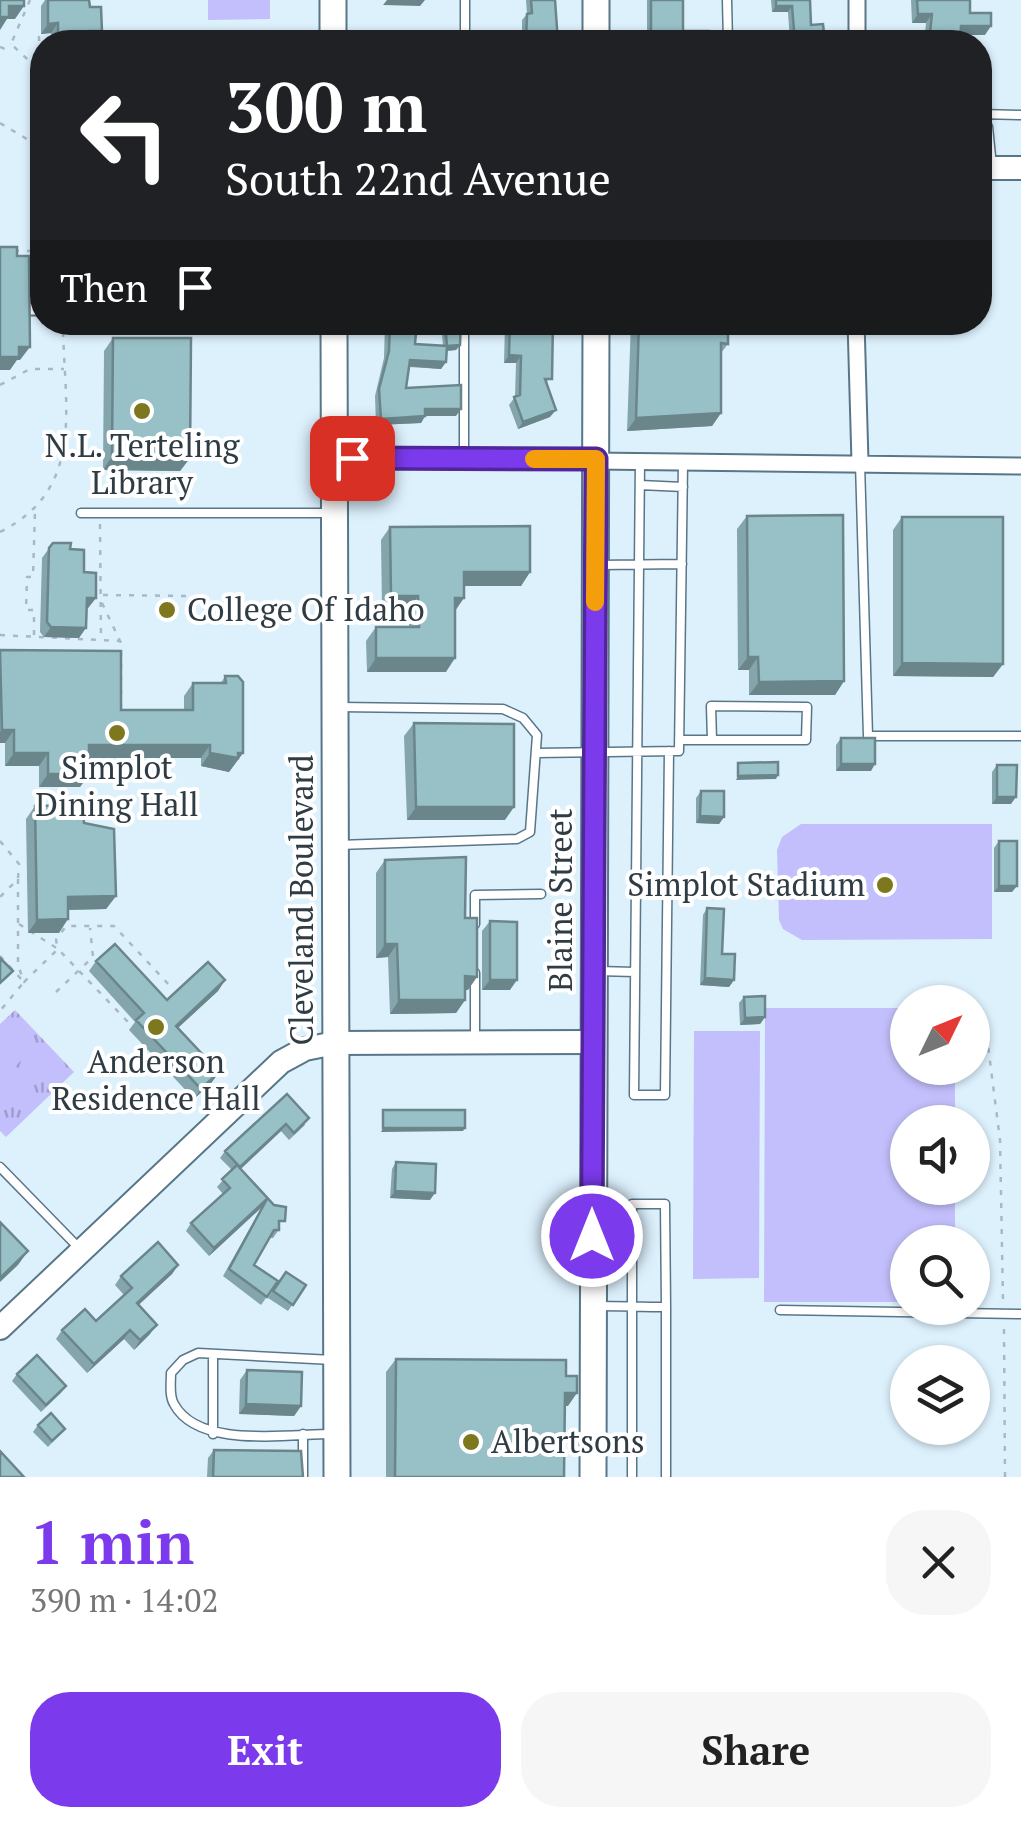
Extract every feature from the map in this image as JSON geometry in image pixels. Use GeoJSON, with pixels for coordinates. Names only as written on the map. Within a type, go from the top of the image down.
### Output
{"type":"FeatureCollection","features":[{"type":"Feature","properties":{"kind":"main road"},"geometry":{"type":"LineString","coordinates":[[333,0],[333,30]]}},
{"type":"Feature","properties":{"kind":"main road"},"geometry":{"type":"LineString","coordinates":[[596,0],[596,30]]}},
{"type":"Feature","properties":{"kind":"main road"},"geometry":{"type":"LineString","coordinates":[[992,168],[1021,168]]}},
{"type":"Feature","properties":{"kind":"main road","name":"Cleveland Boulevard"},"geometry":{"type":"LineString","coordinates":[[334,335],[337,1477]]}},
{"type":"Feature","properties":{"kind":"main road","name":"Blaine Street"},"geometry":{"type":"LineString","coordinates":[[593,1477],[596,335]]}},
{"type":"Feature","properties":{"kind":"main road"},"geometry":{"type":"LineString","coordinates":[[0,1328],[282,1062],[304,1049],[336,1043],[593,1042]]}},
{"type":"Feature","properties":{"kind":"street"},"geometry":{"type":"LineString","coordinates":[[857,0],[857,30]]}},
{"type":"Feature","properties":{"kind":"street"},"geometry":{"type":"LineString","coordinates":[[856,335],[860,462]]}},
{"type":"Feature","properties":{"kind":"street"},"geometry":{"type":"LineString","coordinates":[[334,458],[1021,466]]}},
{"type":"Feature","properties":{"kind":"lane"},"geometry":{"type":"LineString","coordinates":[[465,0],[465,30]]}},
{"type":"Feature","properties":{"kind":"lane"},"geometry":{"type":"LineString","coordinates":[[727,0],[728,30]]}},
{"type":"Feature","properties":{"kind":"lane"},"geometry":{"type":"LineString","coordinates":[[992,114],[1021,115]]}},
{"type":"Feature","properties":{"kind":"lane"},"geometry":{"type":"LineString","coordinates":[[464,335],[464,458]]}},
{"type":"Feature","properties":{"kind":"lane"},"geometry":{"type":"LineString","coordinates":[[640,460],[634,1096],[665,1094],[669,751]]}},
{"type":"Feature","properties":{"kind":"lane"},"geometry":{"type":"LineString","coordinates":[[536,753],[679,751],[683,461]]}},
{"type":"Feature","properties":{"kind":"lane"},"geometry":{"type":"LineString","coordinates":[[860,462],[868,736],[1021,736]]}},
{"type":"Feature","properties":{"kind":"lane"},"geometry":{"type":"LineString","coordinates":[[640,486],[683,486]]}},
{"type":"Feature","properties":{"kind":"lane"},"geometry":{"type":"LineString","coordinates":[[81,513],[333,513]]}},
{"type":"Feature","properties":{"kind":"lane"},"geometry":{"type":"LineString","coordinates":[[595,565],[682,564]]}},
{"type":"Feature","properties":{"kind":"lane"},"geometry":{"type":"LineString","coordinates":[[679,740],[712,740],[806,740],[807,707],[712,706],[712,740]]}},
{"type":"Feature","properties":{"kind":"lane"},"geometry":{"type":"LineString","coordinates":[[334,707],[503,709],[523,718],[537,735],[530,832],[517,839],[334,845]]}},
{"type":"Feature","properties":{"kind":"lane"},"geometry":{"type":"LineString","coordinates":[[475,930],[475,895],[541,894]]}},
{"type":"Feature","properties":{"kind":"lane"},"geometry":{"type":"LineString","coordinates":[[475,965],[475,1043]]}},
{"type":"Feature","properties":{"kind":"lane"},"geometry":{"type":"LineString","coordinates":[[594,971],[635,972]]}},
{"type":"Feature","properties":{"kind":"lane"},"geometry":{"type":"LineString","coordinates":[[0,1167],[81,1250]]}},
{"type":"Feature","properties":{"kind":"lane"},"geometry":{"type":"LineString","coordinates":[[632,1477],[632,1204],[665,1204],[666,1477]]}},
{"type":"Feature","properties":{"kind":"lane"},"geometry":{"type":"LineString","coordinates":[[592,1306],[666,1307]]}},
{"type":"Feature","properties":{"kind":"lane"},"geometry":{"type":"LineString","coordinates":[[780,1310],[1021,1314]]}},
{"type":"Feature","properties":{"kind":"lane"},"geometry":{"type":"LineString","coordinates":[[336,1360],[198,1353],[171,1373],[172,1402],[188,1422],[214,1434],[336,1434]]}},
{"type":"Feature","properties":{"kind":"lane"},"geometry":{"type":"LineString","coordinates":[[213,1354],[214,1434]]}},
{"type":"Feature","properties":{"kind":"lane"},"geometry":{"type":"LineString","coordinates":[[303,1434],[303,1477]]}},
{"type":"Feature","properties":{"kind":"path"},"geometry":{"type":"LineString","coordinates":[[0,47],[5,50],[11,44],[30,0]]}},
{"type":"Feature","properties":{"kind":"path"},"geometry":{"type":"LineString","coordinates":[[11,44],[30,62]]}},
{"type":"Feature","properties":{"kind":"path"},"geometry":{"type":"LineString","coordinates":[[0,123],[30,140]]}},
{"type":"Feature","properties":{"kind":"path"},"geometry":{"type":"LineString","coordinates":[[0,251],[30,251]]}},
{"type":"Feature","properties":{"kind":"path"},"geometry":{"type":"LineString","coordinates":[[0,532],[34,510],[60,469],[66,446],[64,335]]}},
{"type":"Feature","properties":{"kind":"path"},"geometry":{"type":"LineString","coordinates":[[0,385],[30,368],[66,369]]}},
{"type":"Feature","properties":{"kind":"path"},"geometry":{"type":"LineString","coordinates":[[34,510],[34,577],[26,578],[26,610],[34,610],[34,635]]}},
{"type":"Feature","properties":{"kind":"path"},"geometry":{"type":"LineString","coordinates":[[100,513],[101,641]]}},
{"type":"Feature","properties":{"kind":"path"},"geometry":{"type":"LineString","coordinates":[[101,595],[191,596]]}},
{"type":"Feature","properties":{"kind":"path"},"geometry":{"type":"LineString","coordinates":[[101,602],[120,641],[121,709]]}},
{"type":"Feature","properties":{"kind":"path"},"geometry":{"type":"LineString","coordinates":[[0,635],[120,641]]}},
{"type":"Feature","properties":{"kind":"path"},"geometry":{"type":"LineString","coordinates":[[0,842],[19,864],[18,965],[24,982]]}},
{"type":"Feature","properties":{"kind":"path"},"geometry":{"type":"LineString","coordinates":[[0,897],[18,879]]}},
{"type":"Feature","properties":{"kind":"path"},"geometry":{"type":"LineString","coordinates":[[18,923],[58,949],[128,1022]]}},
{"type":"Feature","properties":{"kind":"path"},"geometry":{"type":"LineString","coordinates":[[58,949],[56,940],[66,926],[114,926],[171,988]]}},
{"type":"Feature","properties":{"kind":"path"},"geometry":{"type":"LineString","coordinates":[[56,992],[93,957],[90,926]]}},
{"type":"Feature","properties":{"kind":"path"},"geometry":{"type":"LineString","coordinates":[[0,1011],[58,949]]}},
{"type":"Feature","properties":{"kind":"path"},"geometry":{"type":"LineString","coordinates":[[0,956],[24,982]]}},
{"type":"Feature","properties":{"kind":"path"},"geometry":{"type":"LineString","coordinates":[[990,1061],[1000,1140],[1005,1477]]}},
{"type":"Feature","properties":{"kind":"green space"},"geometry":{"type":"Polygon","coordinates":[[[208,0],[270,0],[270,19],[208,20],[208,0]]]}},
{"type":"Feature","properties":{"kind":"green space","name":"Simplot Stadium"},"geometry":{"type":"Polygon","coordinates":[[[801,824],[992,824],[992,939],[802,940],[783,929],[779,920],[777,850],[782,837],[801,824]]]}},
{"type":"Feature","properties":{"kind":"green space"},"geometry":{"type":"Polygon","coordinates":[[[765,1008],[890,1008],[890,1085],[955,1085],[955,1105],[890,1105],[890,1205],[955,1205],[955,1225],[890,1225],[890,1302],[764,1302],[765,1008]]]}},
{"type":"Feature","properties":{"kind":"green space"},"geometry":{"type":"Polygon","coordinates":[[[15,1010],[74,1072],[6,1137],[0,1131],[0,1024],[15,1010]]]}},
{"type":"Feature","properties":{"kind":"green space"},"geometry":{"type":"Polygon","coordinates":[[[5,1020],[33,1049],[0,1081],[0,1025],[5,1020]]]}},
{"type":"Feature","properties":{"kind":"green space"},"geometry":{"type":"Polygon","coordinates":[[[694,1031],[760,1031],[759,1278],[693,1279],[694,1031]]]}},
{"type":"Feature","properties":{"kind":"building"},"geometry":{"type":"Polygon","coordinates":[[[0,0],[24,0],[24,6],[9,6],[9,17],[0,17],[0,0]]]}},
{"type":"Feature","properties":{"kind":"building"},"geometry":{"type":"Polygon","coordinates":[[[48,0],[89,0],[90,7],[101,7],[102,30],[58,30],[58,23],[48,24],[48,0]]]}},
{"type":"Feature","properties":{"kind":"building"},"geometry":{"type":"Polygon","coordinates":[[[531,0],[555,0],[557,30],[526,30],[527,14],[532,13],[531,0]]]}},
{"type":"Feature","properties":{"kind":"building"},"geometry":{"type":"Polygon","coordinates":[[[651,0],[683,0],[683,30],[651,30],[651,0]]]}},
{"type":"Feature","properties":{"kind":"building"},"geometry":{"type":"Polygon","coordinates":[[[776,0],[810,0],[811,25],[823,24],[824,30],[794,30],[792,6],[776,6],[776,0]]]}},
{"type":"Feature","properties":{"kind":"building"},"geometry":{"type":"Polygon","coordinates":[[[917,0],[970,0],[970,13],[991,13],[991,26],[930,30],[932,14],[918,14],[917,0]]]}},
{"type":"Feature","properties":{"kind":"building"},"geometry":{"type":"Polygon","coordinates":[[[0,247],[17,247],[17,256],[29,256],[30,347],[19,347],[19,357],[0,357],[0,247]]]}},
{"type":"Feature","properties":{"kind":"building"},"geometry":{"type":"Polygon","coordinates":[[[390,335],[416,335],[415,344],[447,346],[446,362],[410,360],[406,388],[461,385],[461,409],[425,409],[425,416],[381,419],[379,389],[390,335]]]}},
{"type":"Feature","properties":{"kind":"building"},"geometry":{"type":"Polygon","coordinates":[[[446,335],[460,335],[460,345],[447,346],[446,335]]]}},
{"type":"Feature","properties":{"kind":"building"},"geometry":{"type":"Polygon","coordinates":[[[510,335],[553,335],[552,379],[545,379],[556,410],[523,422],[514,397],[520,395],[521,356],[509,355],[510,335]]]}},
{"type":"Feature","properties":{"kind":"building"},"geometry":{"type":"Polygon","coordinates":[[[639,335],[728,335],[728,344],[721,343],[721,413],[636,418],[639,335]]]}},
{"type":"Feature","properties":{"kind":"building","name":"N.L. Terteling Library"},"geometry":{"type":"Polygon","coordinates":[[[113,338],[191,338],[190,458],[112,456],[113,338]]]}},
{"type":"Feature","properties":{"kind":"building"},"geometry":{"type":"Polygon","coordinates":[[[843,515],[844,681],[759,682],[758,657],[748,657],[747,516],[843,515]]]}},
{"type":"Feature","properties":{"kind":"building"},"geometry":{"type":"Polygon","coordinates":[[[902,517],[1003,517],[1003,664],[902,663],[902,517]]]}},
{"type":"Feature","properties":{"kind":"building"},"geometry":{"type":"Polygon","coordinates":[[[530,526],[530,572],[464,572],[464,598],[455,598],[455,658],[376,658],[376,627],[419,627],[418,596],[391,596],[390,527],[530,526]]]}},
{"type":"Feature","properties":{"kind":"building"},"geometry":{"type":"Polygon","coordinates":[[[53,543],[71,543],[70,549],[84,550],[84,572],[96,573],[96,598],[87,598],[86,628],[51,627],[47,622],[49,548],[53,543]]]}},
{"type":"Feature","properties":{"kind":"building","name":"Simplot Dining Hall"},"geometry":{"type":"Polygon","coordinates":[[[0,650],[121,651],[121,710],[193,710],[193,683],[226,683],[225,676],[238,676],[243,682],[243,753],[238,753],[238,758],[210,753],[210,745],[89,745],[89,774],[48,774],[48,753],[14,753],[14,730],[2,730],[0,650]]]}},
{"type":"Feature","properties":{"kind":"building"},"geometry":{"type":"Polygon","coordinates":[[[414,723],[514,724],[514,807],[416,807],[414,723]]]}},
{"type":"Feature","properties":{"kind":"building"},"geometry":{"type":"Polygon","coordinates":[[[841,738],[875,738],[875,764],[841,764],[841,738]]]}},
{"type":"Feature","properties":{"kind":"building"},"geometry":{"type":"Polygon","coordinates":[[[778,762],[778,775],[738,776],[738,763],[778,762]]]}},
{"type":"Feature","properties":{"kind":"building"},"geometry":{"type":"Polygon","coordinates":[[[997,765],[1017,765],[1016,797],[997,797],[997,765]]]}},
{"type":"Feature","properties":{"kind":"building"},"geometry":{"type":"Polygon","coordinates":[[[701,791],[724,791],[724,817],[700,816],[701,791]]]}},
{"type":"Feature","properties":{"kind":"building"},"geometry":{"type":"Polygon","coordinates":[[[83,805],[84,823],[114,829],[116,896],[68,897],[68,919],[37,920],[35,806],[83,805]]]}},
{"type":"Feature","properties":{"kind":"building"},"geometry":{"type":"Polygon","coordinates":[[[999,841],[1017,841],[1017,886],[999,886],[999,841]]]}},
{"type":"Feature","properties":{"kind":"building"},"geometry":{"type":"Polygon","coordinates":[[[466,857],[465,918],[477,918],[477,977],[465,976],[465,1000],[399,1000],[397,944],[385,944],[385,860],[466,857]]]}},
{"type":"Feature","properties":{"kind":"building"},"geometry":{"type":"Polygon","coordinates":[[[707,908],[724,909],[722,954],[735,954],[734,980],[705,978],[707,908]]]}},
{"type":"Feature","properties":{"kind":"building"},"geometry":{"type":"Polygon","coordinates":[[[490,921],[517,922],[517,980],[490,980],[490,921]]]}},
{"type":"Feature","properties":{"kind":"building","name":"Anderson Residence Hall"},"geometry":{"type":"Polygon","coordinates":[[[115,944],[167,1000],[208,962],[225,980],[176,1026],[219,1072],[201,1089],[136,1020],[144,1013],[96,961],[115,944]]]}},
{"type":"Feature","properties":{"kind":"building"},"geometry":{"type":"Polygon","coordinates":[[[0,958],[13,971],[0,983],[0,958]]]}},
{"type":"Feature","properties":{"kind":"building"},"geometry":{"type":"Polygon","coordinates":[[[765,996],[765,1017],[745,1018],[744,997],[765,996]]]}},
{"type":"Feature","properties":{"kind":"building"},"geometry":{"type":"Polygon","coordinates":[[[287,1094],[309,1118],[294,1133],[286,1124],[240,1167],[225,1151],[287,1094]]]}},
{"type":"Feature","properties":{"kind":"building"},"geometry":{"type":"Polygon","coordinates":[[[383,1110],[465,1110],[465,1128],[383,1128],[383,1110]]]}},
{"type":"Feature","properties":{"kind":"building"},"geometry":{"type":"Polygon","coordinates":[[[396,1162],[436,1164],[435,1193],[395,1191],[396,1162]]]}},
{"type":"Feature","properties":{"kind":"building"},"geometry":{"type":"Polygon","coordinates":[[[237,1165],[274,1205],[286,1207],[285,1221],[279,1221],[279,1230],[274,1230],[254,1265],[278,1281],[267,1297],[229,1269],[267,1199],[214,1248],[191,1223],[230,1188],[222,1179],[237,1165]]]}},
{"type":"Feature","properties":{"kind":"building"},"geometry":{"type":"Polygon","coordinates":[[[0,1222],[28,1251],[0,1278],[0,1222]]]}},
{"type":"Feature","properties":{"kind":"building"},"geometry":{"type":"Polygon","coordinates":[[[158,1242],[178,1265],[137,1303],[157,1325],[140,1340],[130,1330],[94,1364],[62,1330],[85,1309],[96,1321],[132,1288],[121,1276],[158,1242]]]}},
{"type":"Feature","properties":{"kind":"building"},"geometry":{"type":"Polygon","coordinates":[[[286,1272],[306,1285],[293,1305],[273,1291],[286,1272]]]}},
{"type":"Feature","properties":{"kind":"building"},"geometry":{"type":"Polygon","coordinates":[[[37,1355],[66,1386],[46,1405],[17,1374],[37,1355]]]}},
{"type":"Feature","properties":{"kind":"building","name":"Albertsons"},"geometry":{"type":"Polygon","coordinates":[[[396,1359],[566,1360],[566,1376],[577,1376],[577,1393],[565,1393],[564,1477],[395,1477],[396,1359]]]}},
{"type":"Feature","properties":{"kind":"building"},"geometry":{"type":"Polygon","coordinates":[[[247,1370],[302,1372],[301,1406],[246,1404],[247,1370]]]}},
{"type":"Feature","properties":{"kind":"building"},"geometry":{"type":"Polygon","coordinates":[[[51,1413],[65,1429],[52,1441],[38,1425],[51,1413]]]}},
{"type":"Feature","properties":{"kind":"building"},"geometry":{"type":"Polygon","coordinates":[[[214,1450],[301,1451],[303,1477],[213,1477],[214,1450]]]}},
{"type":"Feature","properties":{"kind":"building"},"geometry":{"type":"Polygon","coordinates":[[[0,1451],[24,1477],[0,1477],[0,1451]]]}},
{"type":"Feature","properties":{"kind":"slow traffic"},"geometry":{"type":"LineString","coordinates":[[534,459],[596,459],[595,602]]}},
{"type":"Feature","properties":{"kind":"place","name":"N.L. Terteling Library"},"geometry":{"type":"Point","coordinates":[142,411]}},
{"type":"Feature","properties":{"kind":"place","name":"College Of Idaho"},"geometry":{"type":"Point","coordinates":[167,610]}},
{"type":"Feature","properties":{"kind":"place","name":"Simplot Dining Hall"},"geometry":{"type":"Point","coordinates":[117,733]}},
{"type":"Feature","properties":{"kind":"place","name":"Simplot Stadium"},"geometry":{"type":"Point","coordinates":[885,885]}},
{"type":"Feature","properties":{"kind":"place","name":"Anderson Residence Hall"},"geometry":{"type":"Point","coordinates":[156,1027]}},
{"type":"Feature","properties":{"kind":"place","name":"Albertsons"},"geometry":{"type":"Point","coordinates":[471,1442]}},
{"type":"Feature","properties":{"kind":"route"},"geometry":{"type":"LineString","coordinates":[[352,458],[596,459],[592,1236]]}}]}
